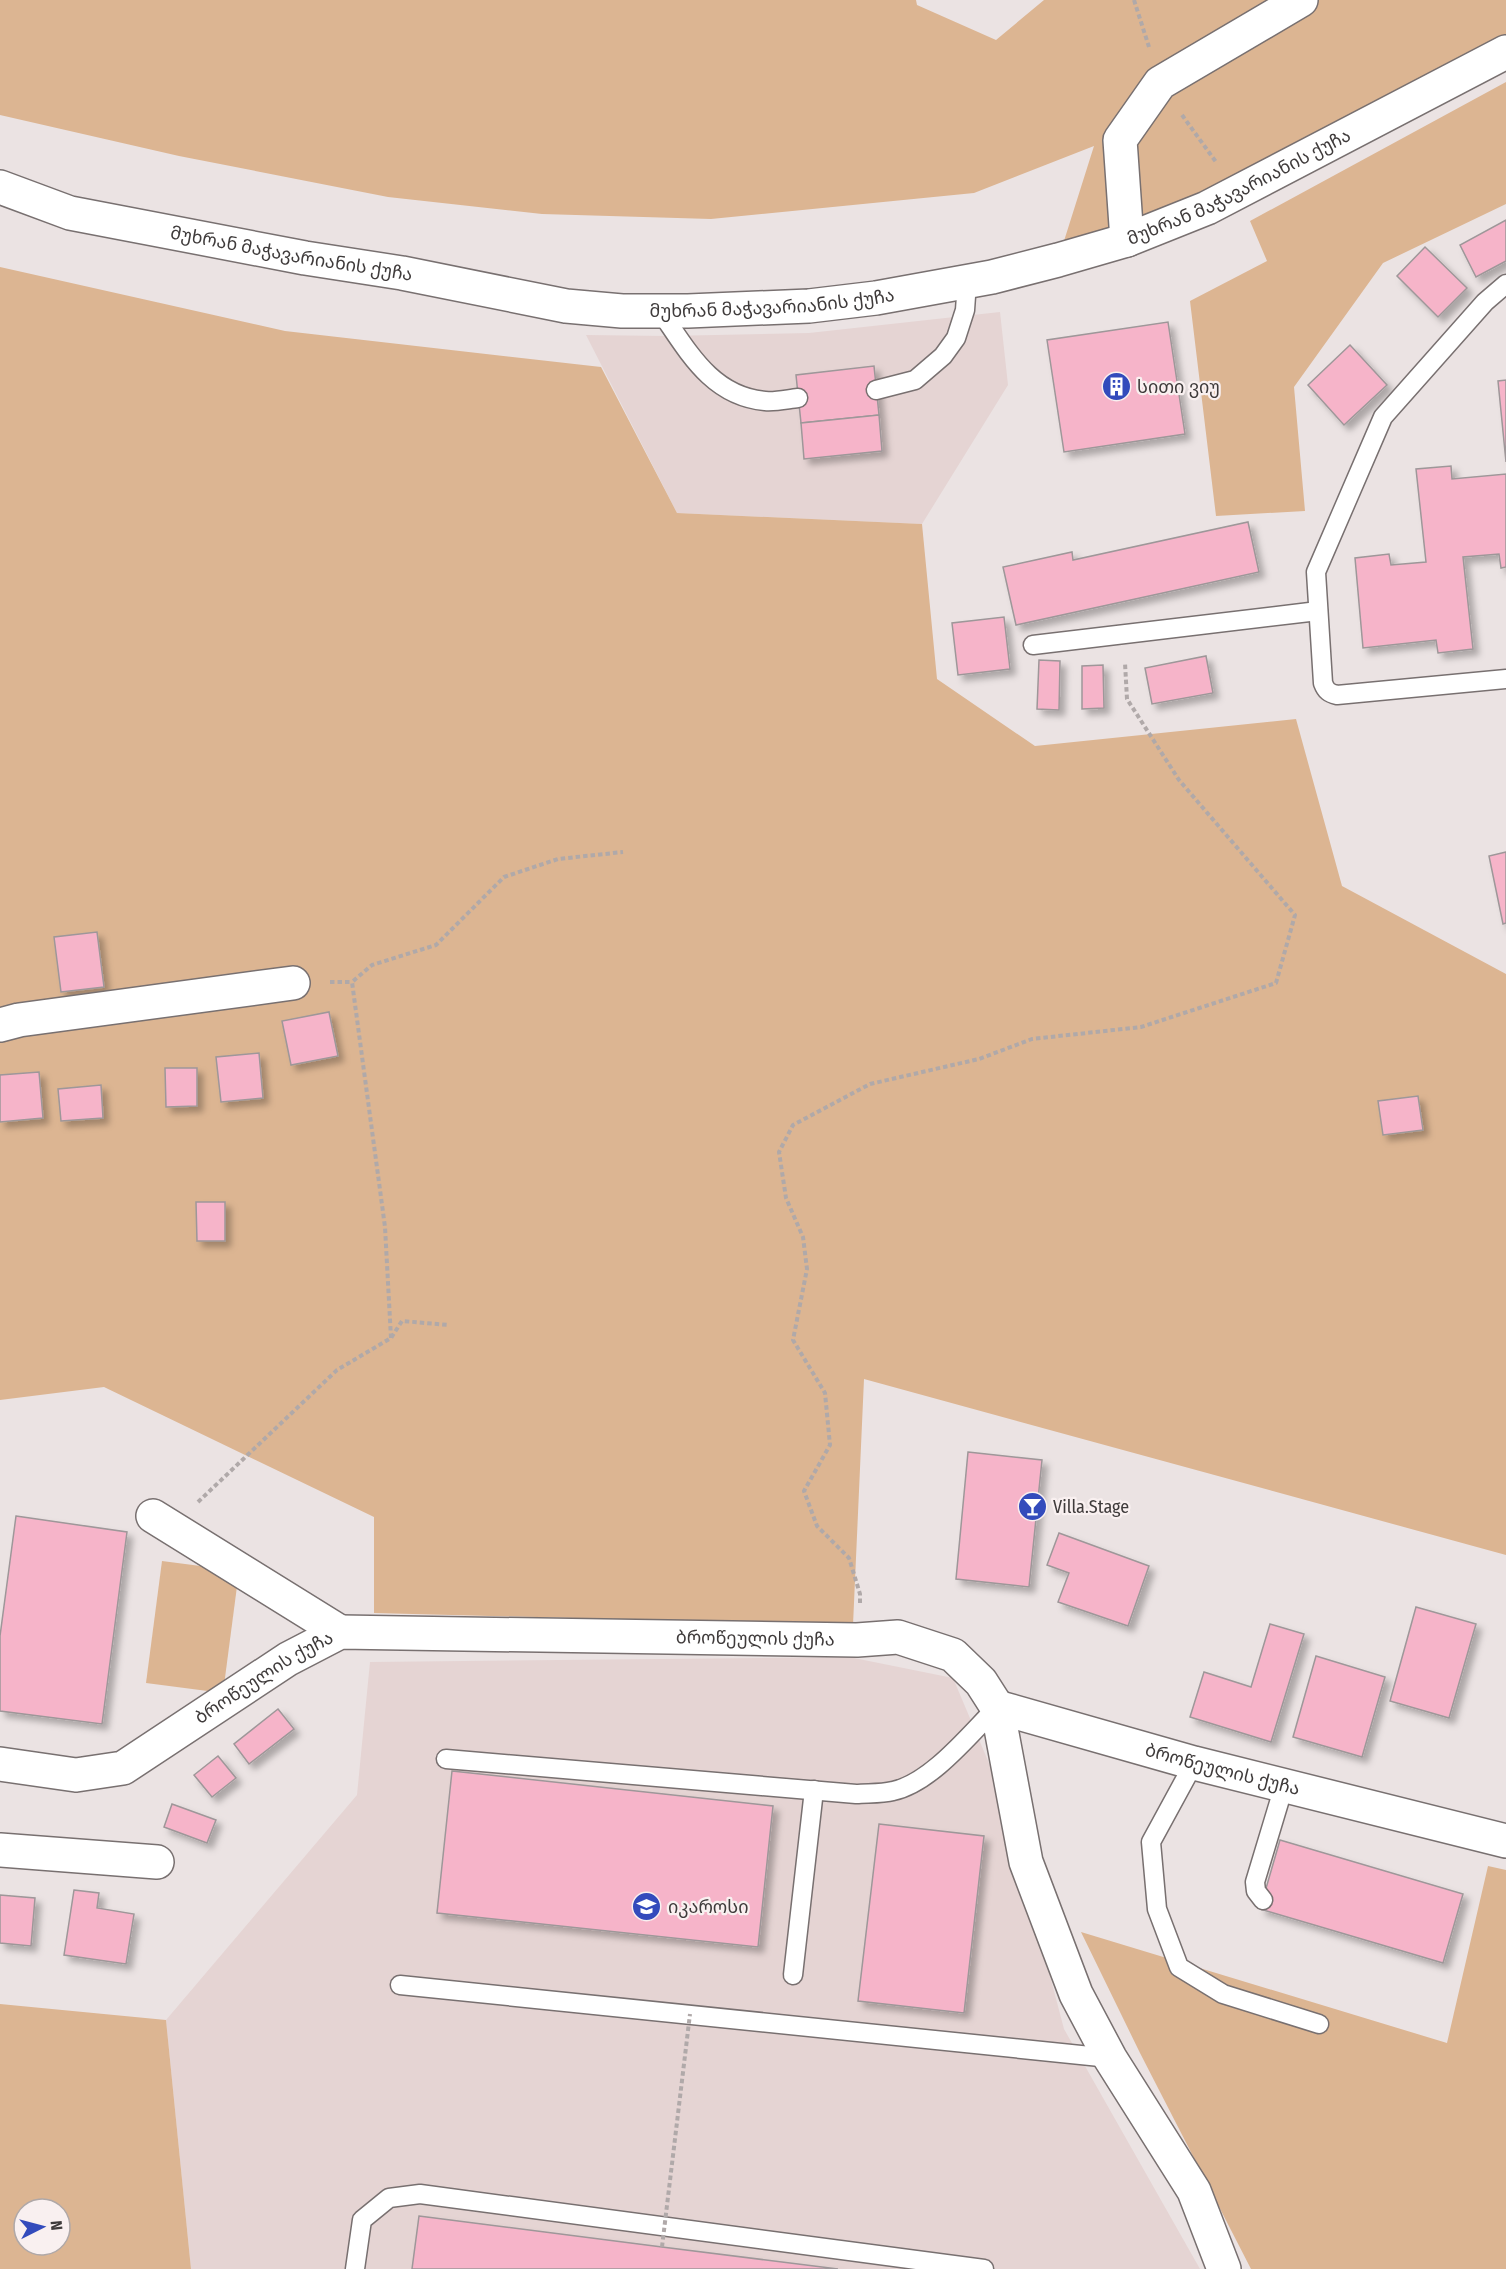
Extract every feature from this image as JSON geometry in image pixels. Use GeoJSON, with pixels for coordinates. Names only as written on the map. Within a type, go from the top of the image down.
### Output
{"type":"FeatureCollection","features":[{"type":"Feature","properties":{"kind":"street"},"geometry":{"type":"LineString","coordinates":[[1127,240],[1120,140],[1160,83],[1300,0]]}},
{"type":"Feature","properties":{"kind":"street","name":"მუხრან მაჭავარიანის ქუჩა"},"geometry":{"type":"LineString","coordinates":[[0,187],[70,213],[305,258],[402,273],[566,306],[622,311],[809,306],[876,298],[968,282],[1127,240],[1207,208],[1506,52]]}},
{"type":"Feature","properties":{"kind":"street"},"geometry":{"type":"LineString","coordinates":[[0,214],[70,213]]}},
{"type":"Feature","properties":{"kind":"street"},"geometry":{"type":"LineString","coordinates":[[0,1025],[31,1018],[293,983]]}},
{"type":"Feature","properties":{"kind":"street"},"geometry":{"type":"LineString","coordinates":[[162,1522],[340,1632]]}},
{"type":"Feature","properties":{"kind":"street","name":"ბროწეულის ქუჩა"},"geometry":{"type":"LineString","coordinates":[[0,1764],[76,1775],[123,1768],[288,1659],[340,1632],[857,1640],[897,1637],[953,1655],[981,1682],[997,1707],[1194,1763],[1506,1841]]}},
{"type":"Feature","properties":{"kind":"street"},"geometry":{"type":"LineString","coordinates":[[997,1707],[1026,1862],[1076,1994],[1110,2058],[1194,2191],[1224,2269]]}},
{"type":"Feature","properties":{"kind":"street"},"geometry":{"type":"LineString","coordinates":[[0,1851],[157,1862]]}},
{"type":"Feature","properties":{"kind":"lane"},"geometry":{"type":"LineString","coordinates":[[876,390],[915,380],[943,356],[956,338],[964,310],[968,282]]}},
{"type":"Feature","properties":{"kind":"lane"},"geometry":{"type":"LineString","coordinates":[[1506,284],[1485,302],[1383,417],[1316,572],[1323,683],[1325,690],[1330,694],[1506,679]]}},
{"type":"Feature","properties":{"kind":"lane"},"geometry":{"type":"LineString","coordinates":[[660,310],[699,367],[729,392],[766,401],[798,398]]}},
{"type":"Feature","properties":{"kind":"lane"},"geometry":{"type":"LineString","coordinates":[[1033,645],[1318,611]]}},
{"type":"Feature","properties":{"kind":"lane"},"geometry":{"type":"LineString","coordinates":[[446,1759],[856,1794],[894,1791],[919,1781],[944,1760],[997,1707]]}},
{"type":"Feature","properties":{"kind":"lane"},"geometry":{"type":"LineString","coordinates":[[1194,1763],[1151,1842],[1157,1909],[1179,1967],[1223,1994],[1319,2024]]}},
{"type":"Feature","properties":{"kind":"lane"},"geometry":{"type":"LineString","coordinates":[[1263,1900],[1256,1891],[1255,1882],[1284,1786]]}},
{"type":"Feature","properties":{"kind":"lane"},"geometry":{"type":"LineString","coordinates":[[793,1975],[814,1790]]}},
{"type":"Feature","properties":{"kind":"lane"},"geometry":{"type":"LineString","coordinates":[[400,1985],[1110,2058]]}},
{"type":"Feature","properties":{"kind":"lane"},"geometry":{"type":"LineString","coordinates":[[355,2269],[362,2220],[389,2198],[420,2194],[984,2269]]}},
{"type":"Feature","properties":{"kind":"path"},"geometry":{"type":"LineString","coordinates":[[857,1640],[860,1594],[849,1558],[817,1526],[804,1491],[830,1445],[825,1393],[793,1340],[807,1269],[803,1237],[786,1198],[779,1152],[793,1125],[870,1084],[979,1059],[1032,1039],[1141,1027],[1276,983],[1295,915],[1179,780],[1127,699],[1124,634]]}},
{"type":"Feature","properties":{"kind":"path"},"geometry":{"type":"LineString","coordinates":[[391,1338],[385,1227],[352,982],[372,965],[436,945],[504,878],[558,859],[623,852]]}},
{"type":"Feature","properties":{"kind":"path"},"geometry":{"type":"LineString","coordinates":[[162,1522],[337,1370],[391,1338],[402,1321],[449,1325]]}},
{"type":"Feature","properties":{"kind":"path"},"geometry":{"type":"LineString","coordinates":[[662,2247],[690,2014]]}},
{"type":"Feature","properties":{"kind":"shaded area"},"geometry":{"type":"Polygon","coordinates":[[[0,0],[916,0],[917,5],[996,40],[1044,0],[1506,0],[1506,52],[1058,260],[1094,146],[974,193],[711,219],[542,214],[388,197],[179,156],[0,115],[0,0]]]}},
{"type":"Feature","properties":{"kind":"shaded area"},"geometry":{"type":"Polygon","coordinates":[[[1506,82],[1506,204],[1383,263],[1294,387],[1305,511],[1216,516],[1190,301],[1267,261],[1250,221],[1506,82]]]}},
{"type":"Feature","properties":{"kind":"shaded area"},"geometry":{"type":"Polygon","coordinates":[[[0,267],[285,331],[601,367],[677,513],[922,524],[937,679],[1035,746],[1296,719],[1342,886],[1506,974],[1506,1555],[864,1379],[853,1625],[374,1613],[374,1517],[104,1387],[0,1400],[0,267]]]}},
{"type":"Feature","properties":{"kind":"shaded area"},"geometry":{"type":"Polygon","coordinates":[[[1000,312],[1008,385],[922,524],[677,513],[586,335],[809,333],[1000,312]]]}},
{"type":"Feature","properties":{"kind":"shaded area"},"geometry":{"type":"Polygon","coordinates":[[[162,1561],[239,1571],[223,1693],[146,1683],[162,1561]]]}},
{"type":"Feature","properties":{"kind":"shaded area","name":"იკაროსი"},"geometry":{"type":"Polygon","coordinates":[[[849,1657],[953,1678],[1002,1794],[1064,2029],[1200,2269],[191,2269],[166,2020],[357,1795],[370,1662],[849,1657]]]}},
{"type":"Feature","properties":{"kind":"shaded area"},"geometry":{"type":"Polygon","coordinates":[[[1488,1866],[1506,1870],[1506,2269],[1251,2269],[1140,2053],[1081,1932],[1447,2043],[1488,1866]]]}},
{"type":"Feature","properties":{"kind":"shaded area"},"geometry":{"type":"Polygon","coordinates":[[[0,2004],[166,2020],[191,2269],[0,2269],[0,2004]]]}},
{"type":"Feature","properties":{"kind":"building"},"geometry":{"type":"Polygon","coordinates":[[[1506,220],[1506,261],[1476,277],[1460,245],[1506,220]]]}},
{"type":"Feature","properties":{"kind":"building"},"geometry":{"type":"Polygon","coordinates":[[[1425,247],[1467,288],[1438,317],[1397,276],[1425,247]]]}},
{"type":"Feature","properties":{"kind":"building","name":"სითი ვიუ"},"geometry":{"type":"Polygon","coordinates":[[[1168,322],[1185,434],[1064,452],[1047,340],[1168,322]]]}},
{"type":"Feature","properties":{"kind":"building"},"geometry":{"type":"Polygon","coordinates":[[[1350,345],[1387,385],[1344,425],[1308,385],[1350,345]]]}},
{"type":"Feature","properties":{"kind":"building"},"geometry":{"type":"Polygon","coordinates":[[[874,366],[879,415],[801,423],[796,375],[874,366]]]}},
{"type":"Feature","properties":{"kind":"building"},"geometry":{"type":"Polygon","coordinates":[[[1506,380],[1506,462],[1498,381],[1506,380]]]}},
{"type":"Feature","properties":{"kind":"building"},"geometry":{"type":"Polygon","coordinates":[[[879,415],[882,451],[804,459],[801,423],[879,415]]]}},
{"type":"Feature","properties":{"kind":"building"},"geometry":{"type":"Polygon","coordinates":[[[1451,466],[1452,479],[1506,474],[1506,567],[1501,568],[1499,554],[1463,557],[1473,649],[1438,653],[1436,640],[1363,648],[1355,558],[1389,554],[1391,565],[1426,562],[1416,469],[1451,466]]]}},
{"type":"Feature","properties":{"kind":"building"},"geometry":{"type":"Polygon","coordinates":[[[1248,522],[1259,572],[1016,625],[1003,567],[1072,552],[1073,560],[1248,522]]]}},
{"type":"Feature","properties":{"kind":"building"},"geometry":{"type":"Polygon","coordinates":[[[1004,617],[1010,669],[958,675],[952,623],[1004,617]]]}},
{"type":"Feature","properties":{"kind":"building"},"geometry":{"type":"Polygon","coordinates":[[[1206,656],[1213,693],[1152,704],[1145,668],[1206,656]]]}},
{"type":"Feature","properties":{"kind":"building"},"geometry":{"type":"Polygon","coordinates":[[[1039,660],[1060,661],[1059,710],[1037,709],[1039,660]]]}},
{"type":"Feature","properties":{"kind":"building"},"geometry":{"type":"Polygon","coordinates":[[[1103,665],[1104,708],[1082,709],[1082,666],[1103,665]]]}},
{"type":"Feature","properties":{"kind":"building"},"geometry":{"type":"Polygon","coordinates":[[[1506,852],[1506,923],[1503,924],[1489,856],[1506,852]]]}},
{"type":"Feature","properties":{"kind":"building"},"geometry":{"type":"Polygon","coordinates":[[[97,932],[104,987],[61,992],[54,937],[97,932]]]}},
{"type":"Feature","properties":{"kind":"building"},"geometry":{"type":"Polygon","coordinates":[[[329,1012],[338,1056],[291,1065],[282,1021],[329,1012]]]}},
{"type":"Feature","properties":{"kind":"building"},"geometry":{"type":"Polygon","coordinates":[[[259,1053],[263,1098],[221,1102],[216,1057],[259,1053]]]}},
{"type":"Feature","properties":{"kind":"building"},"geometry":{"type":"Polygon","coordinates":[[[165,1068],[197,1068],[197,1106],[166,1107],[165,1068]]]}},
{"type":"Feature","properties":{"kind":"building"},"geometry":{"type":"Polygon","coordinates":[[[39,1072],[43,1118],[0,1122],[0,1075],[39,1072]]]}},
{"type":"Feature","properties":{"kind":"building"},"geometry":{"type":"Polygon","coordinates":[[[101,1085],[103,1118],[61,1121],[58,1089],[101,1085]]]}},
{"type":"Feature","properties":{"kind":"building"},"geometry":{"type":"Polygon","coordinates":[[[1418,1096],[1423,1130],[1383,1135],[1378,1101],[1418,1096]]]}},
{"type":"Feature","properties":{"kind":"building"},"geometry":{"type":"Polygon","coordinates":[[[196,1202],[225,1202],[225,1241],[197,1241],[196,1202]]]}},
{"type":"Feature","properties":{"kind":"building"},"geometry":{"type":"Polygon","coordinates":[[[968,1452],[1042,1460],[1029,1587],[956,1579],[968,1452]]]}},
{"type":"Feature","properties":{"kind":"building"},"geometry":{"type":"Polygon","coordinates":[[[16,1516],[127,1532],[102,1724],[0,1711],[0,1636],[16,1516]]]}},
{"type":"Feature","properties":{"kind":"building"},"geometry":{"type":"Polygon","coordinates":[[[1059,1533],[1149,1566],[1128,1626],[1058,1602],[1069,1573],[1047,1565],[1059,1533]]]}},
{"type":"Feature","properties":{"kind":"building"},"geometry":{"type":"Polygon","coordinates":[[[1416,1607],[1476,1624],[1449,1718],[1390,1701],[1416,1607]]]}},
{"type":"Feature","properties":{"kind":"building"},"geometry":{"type":"Polygon","coordinates":[[[1270,1624],[1304,1634],[1271,1742],[1190,1717],[1204,1672],[1251,1687],[1270,1624]]]}},
{"type":"Feature","properties":{"kind":"building"},"geometry":{"type":"Polygon","coordinates":[[[1316,1656],[1385,1677],[1362,1757],[1293,1737],[1316,1656]]]}},
{"type":"Feature","properties":{"kind":"building"},"geometry":{"type":"Polygon","coordinates":[[[278,1709],[294,1729],[249,1764],[234,1744],[278,1709]]]}},
{"type":"Feature","properties":{"kind":"building"},"geometry":{"type":"Polygon","coordinates":[[[218,1756],[236,1778],[212,1797],[194,1775],[218,1756]]]}},
{"type":"Feature","properties":{"kind":"building"},"geometry":{"type":"Polygon","coordinates":[[[452,1771],[773,1806],[758,1947],[437,1913],[452,1771]]]}},
{"type":"Feature","properties":{"kind":"building"},"geometry":{"type":"Polygon","coordinates":[[[172,1804],[216,1820],[207,1843],[164,1827],[172,1804]]]}},
{"type":"Feature","properties":{"kind":"building"},"geometry":{"type":"Polygon","coordinates":[[[879,1824],[984,1836],[964,2013],[858,2001],[879,1824]]]}},
{"type":"Feature","properties":{"kind":"building"},"geometry":{"type":"Polygon","coordinates":[[[1280,1840],[1463,1894],[1443,1963],[1260,1909],[1280,1840]]]}},
{"type":"Feature","properties":{"kind":"building"},"geometry":{"type":"Polygon","coordinates":[[[74,1890],[99,1893],[97,1908],[134,1914],[126,1964],[64,1955],[74,1890]]]}},
{"type":"Feature","properties":{"kind":"building"},"geometry":{"type":"Polygon","coordinates":[[[0,1895],[35,1898],[31,1946],[0,1943],[0,1895]]]}},
{"type":"Feature","properties":{"kind":"building"},"geometry":{"type":"Polygon","coordinates":[[[419,2216],[662,2247],[838,2269],[412,2269],[419,2216]]]}},
{"type":"Feature","properties":{"kind":"place","name":"სითი ვიუ"},"geometry":{"type":"Point","coordinates":[1116,387]}},
{"type":"Feature","properties":{"kind":"place","name":"Villa.Stage"},"geometry":{"type":"Point","coordinates":[1032,1507]}},
{"type":"Feature","properties":{"kind":"place","name":"იკაროსი"},"geometry":{"type":"Point","coordinates":[647,1907]}}]}
